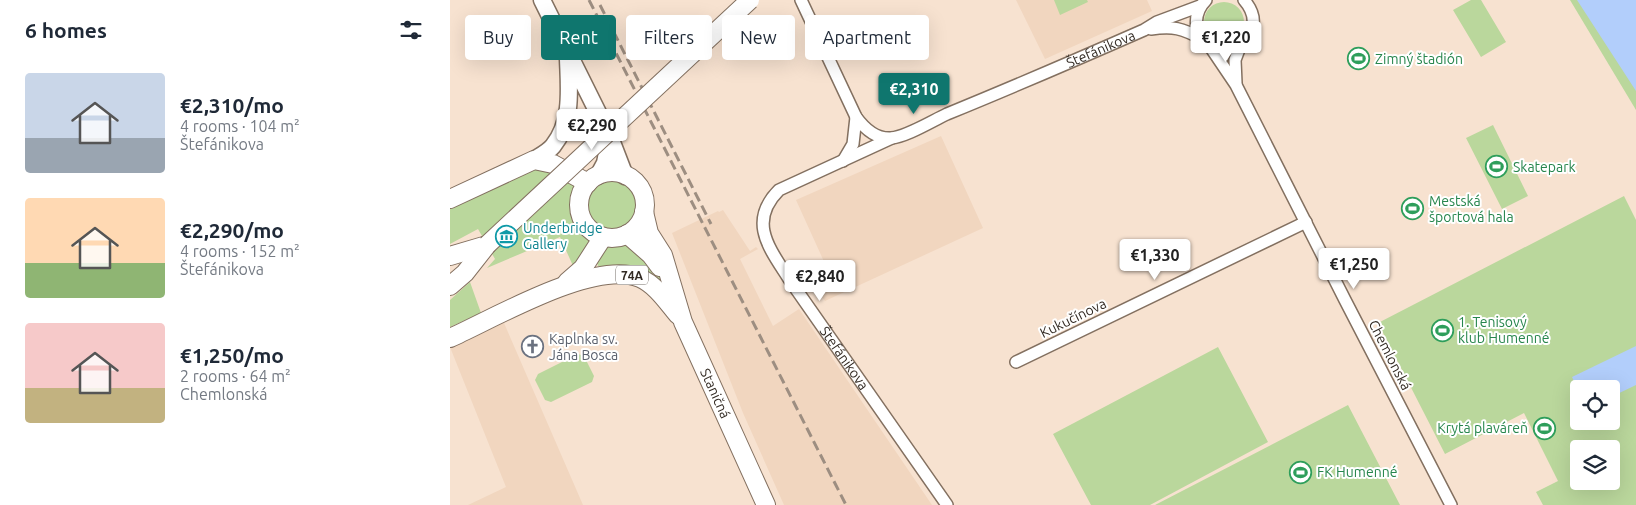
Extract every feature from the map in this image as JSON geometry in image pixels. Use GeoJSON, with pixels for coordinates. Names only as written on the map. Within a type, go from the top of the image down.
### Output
{"type":"FeatureCollection","features":[{"type":"Feature","properties":{"kind":"main road"},"geometry":{"type":"LineString","coordinates":[[542,0],[549,15]]}},
{"type":"Feature","properties":{"kind":"main road"},"geometry":{"type":"LineString","coordinates":[[450,286],[465,273],[487,245],[750,0]]}},
{"type":"Feature","properties":{"kind":"main road"},"geometry":{"type":"LineString","coordinates":[[450,199],[534,160],[552,147],[562,129],[570,106],[568,60]]}},
{"type":"Feature","properties":{"kind":"main road"},"geometry":{"type":"LineString","coordinates":[[571,60],[610,137],[625,176]]}},
{"type":"Feature","properties":{"kind":"main road"},"geometry":{"type":"LineString","coordinates":[[610,137],[605,164],[581,195],[579,205],[584,223],[591,230],[604,237],[616,238],[627,234],[638,225],[644,212]]}},
{"type":"Feature","properties":{"kind":"main road"},"geometry":{"type":"LineString","coordinates":[[534,160],[553,164],[593,179],[612,173],[625,176]]}},
{"type":"Feature","properties":{"kind":"main road","name":"74A"},"geometry":{"type":"LineString","coordinates":[[625,176],[633,181],[642,193],[649,233],[663,255],[672,281]]}},
{"type":"Feature","properties":{"kind":"main road","name":"74A"},"geometry":{"type":"LineString","coordinates":[[627,234],[651,255],[672,281]]}},
{"type":"Feature","properties":{"kind":"main road","name":"74A"},"geometry":{"type":"LineString","coordinates":[[563,285],[583,268],[604,237]]}},
{"type":"Feature","properties":{"kind":"main road"},"geometry":{"type":"LineString","coordinates":[[450,256],[487,245]]}},
{"type":"Feature","properties":{"kind":"main road","name":"74A"},"geometry":{"type":"LineString","coordinates":[[450,338],[563,285],[609,274],[632,275],[642,279],[660,292],[683,322]]}},
{"type":"Feature","properties":{"kind":"main road","name":"Staničná"},"geometry":{"type":"LineString","coordinates":[[672,281],[683,322],[766,505]]}},
{"type":"Feature","properties":{"kind":"street"},"geometry":{"type":"LineString","coordinates":[[801,0],[856,117],[873,133],[886,138],[892,138]]}},
{"type":"Feature","properties":{"kind":"street","name":"Chemlonská"},"geometry":{"type":"LineString","coordinates":[[1236,85],[1235,60],[1242,44],[1252,29],[1253,19],[1251,10],[1244,0]]}},
{"type":"Feature","properties":{"kind":"street"},"geometry":{"type":"LineString","coordinates":[[1203,3],[1197,14],[1196,23],[1198,32],[1206,42]]}},
{"type":"Feature","properties":{"kind":"street","name":"Štefánikova"},"geometry":{"type":"LineString","coordinates":[[947,505],[813,315],[768,246],[764,236],[763,215],[767,204],[778,190],[892,138],[1035,78],[1203,3]]}},
{"type":"Feature","properties":{"kind":"street","name":"Štefánikova"},"geometry":{"type":"LineString","coordinates":[[1144,30],[1165,27],[1185,30],[1216,48],[1233,48],[1242,44]]}},
{"type":"Feature","properties":{"kind":"street","name":"Chemlonská"},"geometry":{"type":"LineString","coordinates":[[1206,42],[1236,85],[1451,505]]}},
{"type":"Feature","properties":{"kind":"street"},"geometry":{"type":"LineString","coordinates":[[843,161],[853,144],[856,117]]}},
{"type":"Feature","properties":{"kind":"street","name":"Kukučínova"},"geometry":{"type":"LineString","coordinates":[[1016,362],[1306,222]]}},
{"type":"Feature","properties":{"kind":"shaded area"},"geometry":{"type":"Polygon","coordinates":[[[1016,0],[1147,0],[1152,11],[1045,59],[1016,0]]]}},
{"type":"Feature","properties":{"kind":"shaded area"},"geometry":{"type":"Polygon","coordinates":[[[941,136],[983,228],[825,301],[807,275],[826,266],[796,200],[941,136]]]}},
{"type":"Feature","properties":{"kind":"shaded area"},"geometry":{"type":"Polygon","coordinates":[[[723,210],[750,251],[756,247],[758,249],[740,259],[773,326],[799,309],[932,505],[784,505],[743,413],[672,233],[723,210]]]}},
{"type":"Feature","properties":{"kind":"shaded area"},"geometry":{"type":"Polygon","coordinates":[[[504,323],[583,505],[468,505],[506,487],[450,347],[504,323]]]}},
{"type":"Feature","properties":{"kind":"green space"},"geometry":{"type":"Polygon","coordinates":[[[1054,0],[1087,0],[1088,2],[1060,15],[1054,0]]]}},
{"type":"Feature","properties":{"kind":"green space"},"geometry":{"type":"Polygon","coordinates":[[[1471,0],[1481,0],[1506,42],[1481,57],[1453,10],[1471,0]]]}},
{"type":"Feature","properties":{"kind":"green space"},"geometry":{"type":"Polygon","coordinates":[[[1570,0],[1636,0],[1636,110],[1570,0]]]}},
{"type":"Feature","properties":{"kind":"green space"},"geometry":{"type":"Polygon","coordinates":[[[1228,2],[1235,5],[1241,11],[1244,22],[1243,30],[1235,39],[1228,42],[1220,42],[1213,39],[1205,30],[1204,18],[1207,11],[1216,3],[1228,2]]]}},
{"type":"Feature","properties":{"kind":"green space","name":"Skatepark"},"geometry":{"type":"Polygon","coordinates":[[[1493,125],[1528,196],[1502,209],[1466,138],[1493,125]]]}},
{"type":"Feature","properties":{"kind":"green space"},"geometry":{"type":"Polygon","coordinates":[[[529,168],[552,169],[580,186],[576,201],[577,215],[583,227],[595,237],[574,268],[560,237],[487,268],[495,259],[478,229],[450,244],[450,205],[529,168]]]}},
{"type":"Feature","properties":{"kind":"green space"},"geometry":{"type":"Polygon","coordinates":[[[608,179],[618,179],[631,186],[638,199],[638,209],[631,222],[618,229],[608,229],[599,225],[592,218],[588,209],[588,199],[592,190],[599,183],[608,179]]]}},
{"type":"Feature","properties":{"kind":"green space"},"geometry":{"type":"Polygon","coordinates":[[[1624,196],[1636,220],[1636,505],[1543,505],[1536,492],[1558,481],[1524,413],[1445,454],[1378,323],[1624,196]]]}},
{"type":"Feature","properties":{"kind":"green space"},"geometry":{"type":"Polygon","coordinates":[[[615,241],[630,244],[658,272],[662,283],[628,266],[598,266],[596,258],[610,243],[615,241]]]}},
{"type":"Feature","properties":{"kind":"green space"},"geometry":{"type":"Polygon","coordinates":[[[470,282],[481,313],[450,327],[450,300],[470,282]]]}},
{"type":"Feature","properties":{"kind":"green space"},"geometry":{"type":"Polygon","coordinates":[[[1218,347],[1268,442],[1150,505],[1091,505],[1053,434],[1218,347]]]}},
{"type":"Feature","properties":{"kind":"green space"},"geometry":{"type":"Polygon","coordinates":[[[578,354],[584,356],[594,376],[592,382],[551,402],[545,400],[535,380],[538,374],[578,354]]]}},
{"type":"Feature","properties":{"kind":"green space","name":"FK Humenné"},"geometry":{"type":"Polygon","coordinates":[[[1348,405],[1400,505],[1155,505],[1348,405]]]}},
{"type":"Feature","properties":{"kind":"water"},"geometry":{"type":"Polygon","coordinates":[[[1577,0],[1636,0],[1636,91],[1577,0]]]}},
{"type":"Feature","properties":{"kind":"water"},"geometry":{"type":"Polygon","coordinates":[[[1636,346],[1636,385],[1620,393],[1620,380],[1573,380],[1572,377],[1636,346]]]}},
{"type":"Feature","properties":{"kind":"railway"},"geometry":{"type":"LineString","coordinates":[[589,0],[846,505]]}},
{"type":"Feature","properties":{"kind":"railway"},"geometry":{"type":"LineString","coordinates":[[600,5],[711,224]]}},
{"type":"Feature","properties":{"kind":"place","name":"Zimný štadión"},"geometry":{"type":"Point","coordinates":[1359,59]}},
{"type":"Feature","properties":{"kind":"place","name":"Skatepark"},"geometry":{"type":"Point","coordinates":[1497,167]}},
{"type":"Feature","properties":{"kind":"place","name":"Mestská športová hala"},"geometry":{"type":"Point","coordinates":[1413,209]}},
{"type":"Feature","properties":{"kind":"place","name":"Underbridge Gallery"},"geometry":{"type":"Point","coordinates":[507,236]}},
{"type":"Feature","properties":{"kind":"place","name":"1. Tenisový klub Humenné"},"geometry":{"type":"Point","coordinates":[1442,330]}},
{"type":"Feature","properties":{"kind":"place","name":"Kaplnka sv. Jána Bosca"},"geometry":{"type":"Point","coordinates":[533,347]}},
{"type":"Feature","properties":{"kind":"place","name":"Krytá plaváreň"},"geometry":{"type":"Point","coordinates":[1544,428]}},
{"type":"Feature","properties":{"kind":"place","name":"FK Humenné"},"geometry":{"type":"Point","coordinates":[1301,472]}}]}
